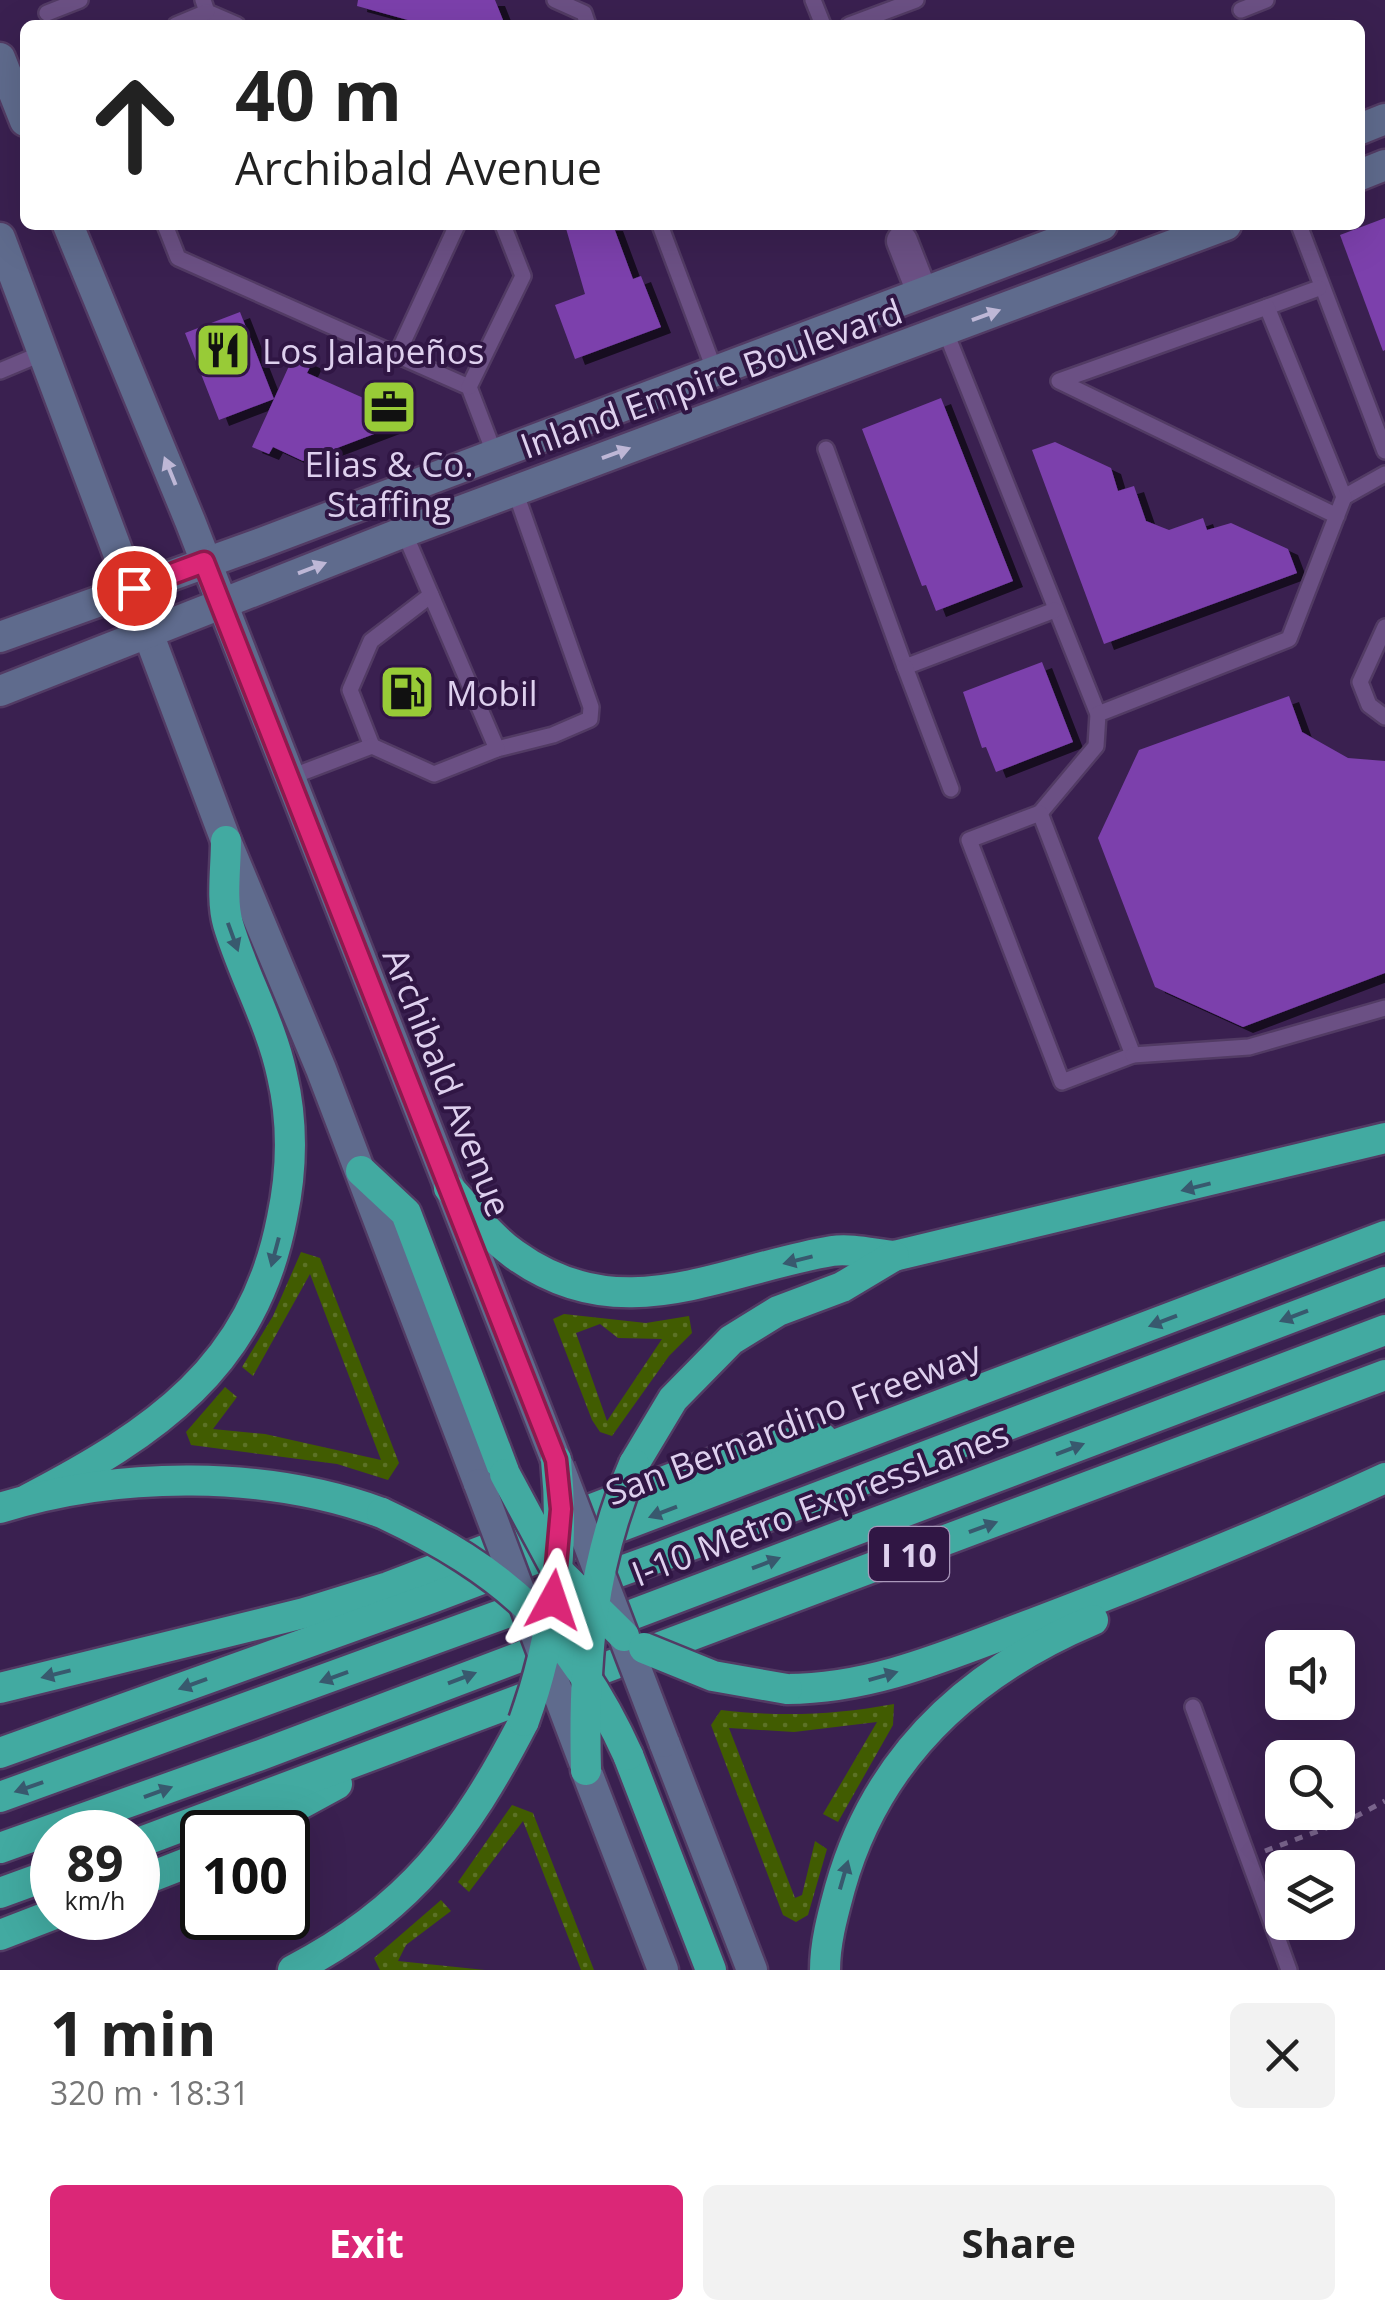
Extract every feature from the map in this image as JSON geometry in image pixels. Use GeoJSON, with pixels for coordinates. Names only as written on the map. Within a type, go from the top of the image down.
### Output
{"type":"FeatureCollection","features":[{"type":"Feature","properties":{"kind":"highway"},"geometry":{"type":"LineString","coordinates":[[14,1504],[123,1448],[187,1397],[225,1355],[270,1269],[288,1186],[288,1099],[270,1034],[227,920],[226,841]]}},
{"type":"Feature","properties":{"kind":"highway"},"geometry":{"type":"LineString","coordinates":[[586,1770],[585,1675],[592,1607],[614,1510],[634,1464],[672,1399],[731,1340],[778,1311],[842,1288],[894,1256],[1385,1138]]}},
{"type":"Feature","properties":{"kind":"highway"},"geometry":{"type":"LineString","coordinates":[[361,1171],[406,1213],[492,1479],[556,1569],[624,1636],[714,1676],[787,1689],[827,1689],[890,1675],[1184,1567],[1385,1478]]}},
{"type":"Feature","properties":{"kind":"highway"},"geometry":{"type":"LineString","coordinates":[[449,1188],[511,1252],[544,1274],[594,1292],[672,1290],[836,1250],[894,1256]]}},
{"type":"Feature","properties":{"kind":"highway","name":"San Bernardino Freeway"},"geometry":{"type":"LineString","coordinates":[[0,1754],[432,1598],[1385,1236]]}},
{"type":"Feature","properties":{"kind":"highway","name":"I-10 Metro ExpressLanes"},"geometry":{"type":"LineString","coordinates":[[0,1797],[675,1551],[1385,1282]]}},
{"type":"Feature","properties":{"kind":"highway","name":"I-10 Metro ExpressLanes"},"geometry":{"type":"LineString","coordinates":[[0,1848],[258,1756],[1385,1330]]}},
{"type":"Feature","properties":{"kind":"highway","name":"I 10"},"geometry":{"type":"LineString","coordinates":[[160,1836],[1385,1376]]}},
{"type":"Feature","properties":{"kind":"highway"},"geometry":{"type":"LineString","coordinates":[[0,1688],[219,1636],[388,1586],[746,1450],[884,1427]]}},
{"type":"Feature","properties":{"kind":"highway"},"geometry":{"type":"LineString","coordinates":[[293,1970],[362,1930],[420,1881],[496,1775],[524,1721],[548,1644],[561,1509],[556,1460]]}},
{"type":"Feature","properties":{"kind":"highway"},"geometry":{"type":"LineString","coordinates":[[14,1504],[180,1480],[234,1481],[340,1498],[382,1513],[469,1558],[523,1598]]}},
{"type":"Feature","properties":{"kind":"highway"},"geometry":{"type":"LineString","coordinates":[[824,1970],[832,1920],[859,1830],[896,1766],[930,1724],[1021,1655],[1123,1607],[1184,1567]]}},
{"type":"Feature","properties":{"kind":"highway"},"geometry":{"type":"LineString","coordinates":[[548,1644],[585,1675],[628,1755],[712,1970]]}},
{"type":"Feature","properties":{"kind":"highway"},"geometry":{"type":"LineString","coordinates":[[289,1810],[432,1732]]}},
{"type":"Feature","properties":{"kind":"highway"},"geometry":{"type":"LineString","coordinates":[[0,1893],[30,1882]]}},
{"type":"Feature","properties":{"kind":"highway"},"geometry":{"type":"LineString","coordinates":[[0,1935],[30,1923]]}},
{"type":"Feature","properties":{"kind":"main road"},"geometry":{"type":"LineString","coordinates":[[0,58],[20,99]]}},
{"type":"Feature","properties":{"kind":"main road","name":"Archibald Avenue"},"geometry":{"type":"LineString","coordinates":[[70,230],[221,604],[752,1970]]}},
{"type":"Feature","properties":{"kind":"main road","name":"Inland Empire Boulevard"},"geometry":{"type":"LineString","coordinates":[[0,636],[495,455],[1089,230]]}},
{"type":"Feature","properties":{"kind":"main road","name":"Inland Empire Boulevard"},"geometry":{"type":"LineString","coordinates":[[0,691],[404,532],[1213,230]]}},
{"type":"Feature","properties":{"kind":"main road"},"geometry":{"type":"LineString","coordinates":[[0,238],[226,841],[361,1171]]}},
{"type":"Feature","properties":{"kind":"main road"},"geometry":{"type":"LineString","coordinates":[[492,1479],[523,1598],[548,1644],[586,1770],[663,1970]]}},
{"type":"Feature","properties":{"kind":"street"},"geometry":{"type":"LineString","coordinates":[[900,233],[922,292]]}},
{"type":"Feature","properties":{"kind":"lane"},"geometry":{"type":"LineString","coordinates":[[47,13],[80,0]]}},
{"type":"Feature","properties":{"kind":"lane"},"geometry":{"type":"LineString","coordinates":[[555,0],[584,13],[586,20]]}},
{"type":"Feature","properties":{"kind":"lane"},"geometry":{"type":"LineString","coordinates":[[862,20],[916,0]]}},
{"type":"Feature","properties":{"kind":"lane"},"geometry":{"type":"LineString","coordinates":[[1240,10],[1266,0]]}},
{"type":"Feature","properties":{"kind":"lane"},"geometry":{"type":"LineString","coordinates":[[184,20],[205,6],[228,20]]}},
{"type":"Feature","properties":{"kind":"lane"},"geometry":{"type":"LineString","coordinates":[[167,230],[178,258],[469,387],[495,455]]}},
{"type":"Feature","properties":{"kind":"lane"},"geometry":{"type":"LineString","coordinates":[[397,355],[455,230]]}},
{"type":"Feature","properties":{"kind":"lane"},"geometry":{"type":"LineString","coordinates":[[469,387],[523,276],[505,230]]}},
{"type":"Feature","properties":{"kind":"lane"},"geometry":{"type":"LineString","coordinates":[[662,230],[714,369]]}},
{"type":"Feature","properties":{"kind":"lane"},"geometry":{"type":"LineString","coordinates":[[1300,230],[1385,451]]}},
{"type":"Feature","properties":{"kind":"lane"},"geometry":{"type":"LineString","coordinates":[[1319,288],[1059,381],[1336,516]]}},
{"type":"Feature","properties":{"kind":"lane"},"geometry":{"type":"LineString","coordinates":[[1267,307],[1344,497]]}},
{"type":"Feature","properties":{"kind":"lane"},"geometry":{"type":"LineString","coordinates":[[945,330],[1098,714],[1096,746],[1040,813],[969,840],[1062,1082],[1133,1055],[1249,1046],[1385,1008]]}},
{"type":"Feature","properties":{"kind":"lane"},"geometry":{"type":"LineString","coordinates":[[0,371],[43,353]]}},
{"type":"Feature","properties":{"kind":"lane"},"geometry":{"type":"LineString","coordinates":[[826,449],[950,788]]}},
{"type":"Feature","properties":{"kind":"lane"},"geometry":{"type":"LineString","coordinates":[[1098,714],[1289,640],[1344,497],[1385,474]]}},
{"type":"Feature","properties":{"kind":"lane"},"geometry":{"type":"LineString","coordinates":[[431,596],[371,641],[350,690],[372,746],[434,774],[497,749],[590,720],[591,707],[515,491]]}},
{"type":"Feature","properties":{"kind":"lane"},"geometry":{"type":"LineString","coordinates":[[404,532],[497,749]]}},
{"type":"Feature","properties":{"kind":"lane"},"geometry":{"type":"LineString","coordinates":[[905,667],[1056,610]]}},
{"type":"Feature","properties":{"kind":"lane"},"geometry":{"type":"LineString","coordinates":[[1385,627],[1360,682],[1369,706],[1385,717]]}},
{"type":"Feature","properties":{"kind":"lane"},"geometry":{"type":"LineString","coordinates":[[288,778],[372,746]]}},
{"type":"Feature","properties":{"kind":"lane"},"geometry":{"type":"LineString","coordinates":[[1040,813],[1133,1055]]}},
{"type":"Feature","properties":{"kind":"lane"},"geometry":{"type":"LineString","coordinates":[[1193,1706],[1289,1970]]}},
{"type":"Feature","properties":{"kind":"path"},"geometry":{"type":"LineString","coordinates":[[1248,1857],[1385,1802]]}},
{"type":"Feature","properties":{"kind":"green space"},"geometry":{"type":"Polygon","coordinates":[[[301,1252],[320,1258],[399,1463],[388,1480],[337,1464],[191,1445],[186,1432],[225,1387],[237,1397],[213,1429],[265,1434],[381,1460],[310,1274],[253,1376],[242,1367],[273,1316],[301,1252]]]}},
{"type":"Feature","properties":{"kind":"green space"},"geometry":{"type":"Polygon","coordinates":[[[564,1314],[646,1323],[689,1316],[692,1333],[669,1356],[612,1436],[600,1432],[592,1420],[553,1319],[564,1314]],[[600,1324],[576,1333],[607,1421],[662,1339],[618,1338],[600,1324]]]}},
{"type":"Feature","properties":{"kind":"green space"},"geometry":{"type":"Polygon","coordinates":[[[894,1704],[893,1725],[838,1822],[823,1814],[877,1722],[794,1732],[729,1728],[795,1898],[802,1895],[815,1841],[827,1849],[808,1915],[796,1922],[783,1915],[711,1725],[721,1710],[808,1714],[894,1704]]]}},
{"type":"Feature","properties":{"kind":"green space"},"geometry":{"type":"Polygon","coordinates":[[[512,1805],[533,1813],[594,1970],[581,1970],[523,1821],[469,1892],[458,1882],[512,1805]]]}},
{"type":"Feature","properties":{"kind":"green space"},"geometry":{"type":"Polygon","coordinates":[[[441,1900],[451,1911],[406,1945],[398,1961],[485,1970],[380,1970],[374,1958],[441,1900]]]}},
{"type":"Feature","properties":{"kind":"building"},"geometry":{"type":"Polygon","coordinates":[[[358,0],[495,0],[503,20],[408,20],[357,6],[358,0]]]}},
{"type":"Feature","properties":{"kind":"building"},"geometry":{"type":"Polygon","coordinates":[[[1385,218],[1383,351],[1340,235],[1365,230],[1365,226],[1385,218]]]}},
{"type":"Feature","properties":{"kind":"building"},"geometry":{"type":"Polygon","coordinates":[[[566,230],[615,230],[633,279],[641,276],[661,327],[575,359],[555,305],[585,294],[566,230]]]}},
{"type":"Feature","properties":{"kind":"building","name":"Los Jalapeños"},"geometry":{"type":"Polygon","coordinates":[[[240,312],[274,399],[219,420],[185,333],[240,312]]]}},
{"type":"Feature","properties":{"kind":"building"},"geometry":{"type":"Polygon","coordinates":[[[294,355],[312,363],[307,373],[377,404],[383,390],[406,401],[395,426],[303,461],[273,447],[269,454],[252,447],[294,355]]]}},
{"type":"Feature","properties":{"kind":"building"},"geometry":{"type":"Polygon","coordinates":[[[941,398],[1013,581],[936,611],[926,585],[922,586],[862,429],[941,398]]]}},
{"type":"Feature","properties":{"kind":"building"},"geometry":{"type":"Polygon","coordinates":[[[1055,442],[1111,468],[1118,491],[1134,486],[1146,521],[1169,530],[1203,518],[1207,530],[1231,523],[1288,549],[1297,573],[1104,644],[1032,450],[1055,442]]]}},
{"type":"Feature","properties":{"kind":"building"},"geometry":{"type":"Polygon","coordinates":[[[1042,662],[1073,742],[996,772],[986,747],[982,748],[963,692],[1042,662]]]}},
{"type":"Feature","properties":{"kind":"building"},"geometry":{"type":"Polygon","coordinates":[[[1289,696],[1302,732],[1348,758],[1385,761],[1385,973],[1243,1027],[1155,987],[1098,838],[1139,750],[1289,696]]]}},
{"type":"Feature","properties":{"kind":"place","name":"Los Jalapeños"},"geometry":{"type":"Point","coordinates":[223,350]}},
{"type":"Feature","properties":{"kind":"place","name":"Elias & Co. Staffing"},"geometry":{"type":"Point","coordinates":[389,407]}},
{"type":"Feature","properties":{"kind":"place","name":"Mobil"},"geometry":{"type":"Point","coordinates":[407,692]}},
{"type":"Feature","properties":{"kind":"route"},"geometry":{"type":"LineString","coordinates":[[134,588],[204,562],[556,1460],[561,1509],[553,1600]]}}]}
